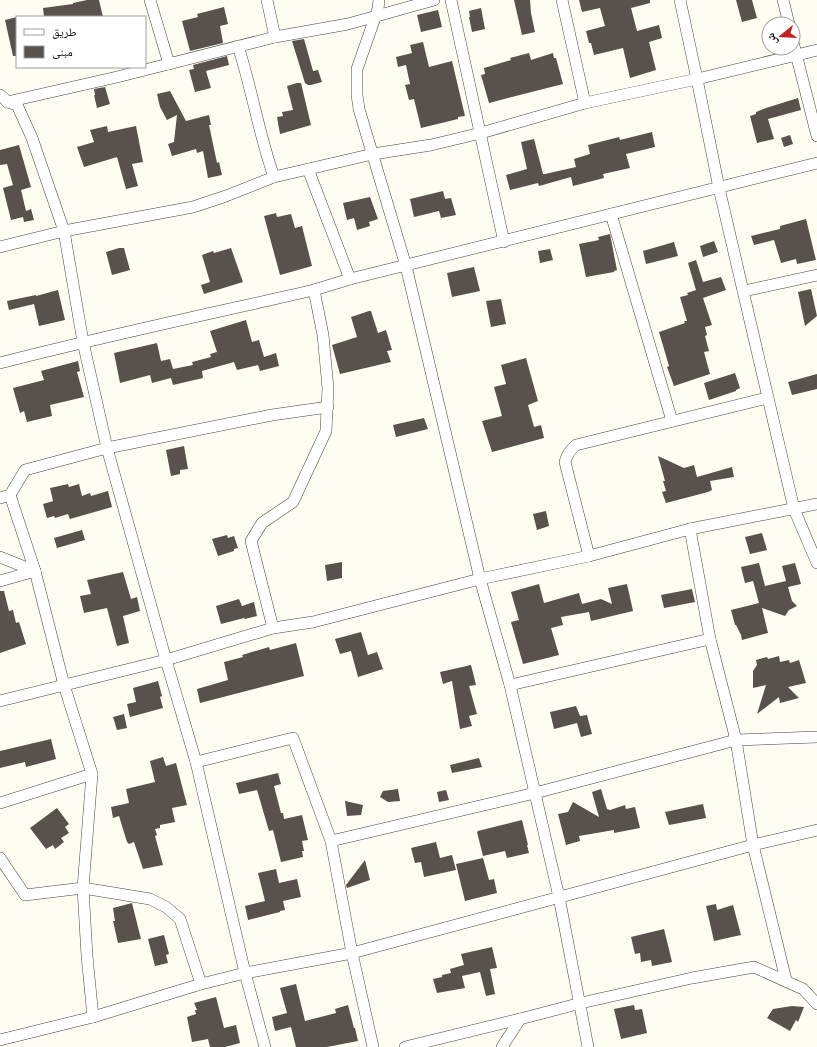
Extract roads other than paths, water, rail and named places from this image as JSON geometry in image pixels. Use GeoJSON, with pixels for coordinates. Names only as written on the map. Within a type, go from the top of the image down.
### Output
{"type":"FeatureCollection","features":[{"type":"Feature","properties":{"kind":"street"},"geometry":{"type":"LineString","coordinates":[[150,0],[169,64]]}},
{"type":"Feature","properties":{"kind":"street"},"geometry":{"type":"LineString","coordinates":[[267,0],[275,37]]}},
{"type":"Feature","properties":{"kind":"street"},"geometry":{"type":"LineString","coordinates":[[379,0],[378,9],[357,69],[357,95],[359,109],[406,266],[480,579],[510,685],[559,897],[581,1003],[588,1047]]}},
{"type":"Feature","properties":{"kind":"street"},"geometry":{"type":"LineString","coordinates":[[3,100],[169,64],[275,37],[348,24],[434,0]]}},
{"type":"Feature","properties":{"kind":"street"},"geometry":{"type":"LineString","coordinates":[[451,0],[504,242]]}},
{"type":"Feature","properties":{"kind":"street"},"geometry":{"type":"LineString","coordinates":[[562,0],[585,103]]}},
{"type":"Feature","properties":{"kind":"street"},"geometry":{"type":"LineString","coordinates":[[680,0],[698,79],[719,188],[794,509],[817,563]]}},
{"type":"Feature","properties":{"kind":"street"},"geometry":{"type":"LineString","coordinates":[[783,0],[787,16]]}},
{"type":"Feature","properties":{"kind":"street"},"geometry":{"type":"LineString","coordinates":[[238,46],[266,154],[274,178]]}},
{"type":"Feature","properties":{"kind":"street"},"geometry":{"type":"LineString","coordinates":[[801,54],[817,50]]}},
{"type":"Feature","properties":{"kind":"street"},"geometry":{"type":"LineString","coordinates":[[0,247],[64,231],[193,207],[274,178],[308,169],[373,154],[416,148],[481,133],[585,103],[698,79],[792,56]]}},
{"type":"Feature","properties":{"kind":"street"},"geometry":{"type":"LineString","coordinates":[[796,56],[817,136]]}},
{"type":"Feature","properties":{"kind":"street"},"geometry":{"type":"LineString","coordinates":[[3,100],[17,105],[23,117],[32,138],[64,231],[83,342],[107,448],[196,762],[245,973],[265,1047]]}},
{"type":"Feature","properties":{"kind":"street"},"geometry":{"type":"LineString","coordinates":[[0,363],[83,342],[314,290],[817,163]]}},
{"type":"Feature","properties":{"kind":"street"},"geometry":{"type":"LineString","coordinates":[[308,169],[350,280]]}},
{"type":"Feature","properties":{"kind":"street"},"geometry":{"type":"LineString","coordinates":[[611,214],[672,421]]}},
{"type":"Feature","properties":{"kind":"street"},"geometry":{"type":"LineString","coordinates":[[744,291],[817,275]]}},
{"type":"Feature","properties":{"kind":"street"},"geometry":{"type":"LineString","coordinates":[[273,628],[251,541],[262,523],[293,502],[326,431],[328,388],[323,335],[314,290]]}},
{"type":"Feature","properties":{"kind":"street"},"geometry":{"type":"LineString","coordinates":[[589,556],[565,462],[569,452],[576,445],[767,398]]}},
{"type":"Feature","properties":{"kind":"street"},"geometry":{"type":"LineString","coordinates":[[93,1017],[87,956],[84,888],[92,774],[64,686],[35,571],[5,496],[25,470],[107,448],[272,415],[328,407]]}},
{"type":"Feature","properties":{"kind":"street"},"geometry":{"type":"LineString","coordinates":[[0,701],[166,660],[273,628],[313,622],[480,579],[589,556],[690,529],[817,504]]}},
{"type":"Feature","properties":{"kind":"street"},"geometry":{"type":"LineString","coordinates":[[690,529],[710,639],[736,740],[752,845],[786,980]]}},
{"type":"Feature","properties":{"kind":"street"},"geometry":{"type":"LineString","coordinates":[[0,557],[35,571]]}},
{"type":"Feature","properties":{"kind":"street"},"geometry":{"type":"LineString","coordinates":[[0,581],[35,571]]}},
{"type":"Feature","properties":{"kind":"street"},"geometry":{"type":"LineString","coordinates":[[510,685],[710,639]]}},
{"type":"Feature","properties":{"kind":"street"},"geometry":{"type":"LineString","coordinates":[[331,841],[535,793],[736,740],[817,737]]}},
{"type":"Feature","properties":{"kind":"street"},"geometry":{"type":"LineString","coordinates":[[196,762],[293,738],[331,841],[352,952],[373,1047]]}},
{"type":"Feature","properties":{"kind":"street"},"geometry":{"type":"LineString","coordinates":[[0,803],[92,774]]}},
{"type":"Feature","properties":{"kind":"street"},"geometry":{"type":"LineString","coordinates":[[0,1040],[93,1017],[202,984],[245,973],[352,952],[752,845],[817,830]]}},
{"type":"Feature","properties":{"kind":"street"},"geometry":{"type":"LineString","coordinates":[[0,858],[25,895],[84,888],[150,899],[166,907],[180,919],[202,984]]}},
{"type":"Feature","properties":{"kind":"street"},"geometry":{"type":"LineString","coordinates":[[405,1047],[581,1003],[692,978],[754,967],[786,980],[803,989],[817,1004]]}},
{"type":"Feature","properties":{"kind":"street"},"geometry":{"type":"LineString","coordinates":[[502,1047],[520,1019]]}}]}
